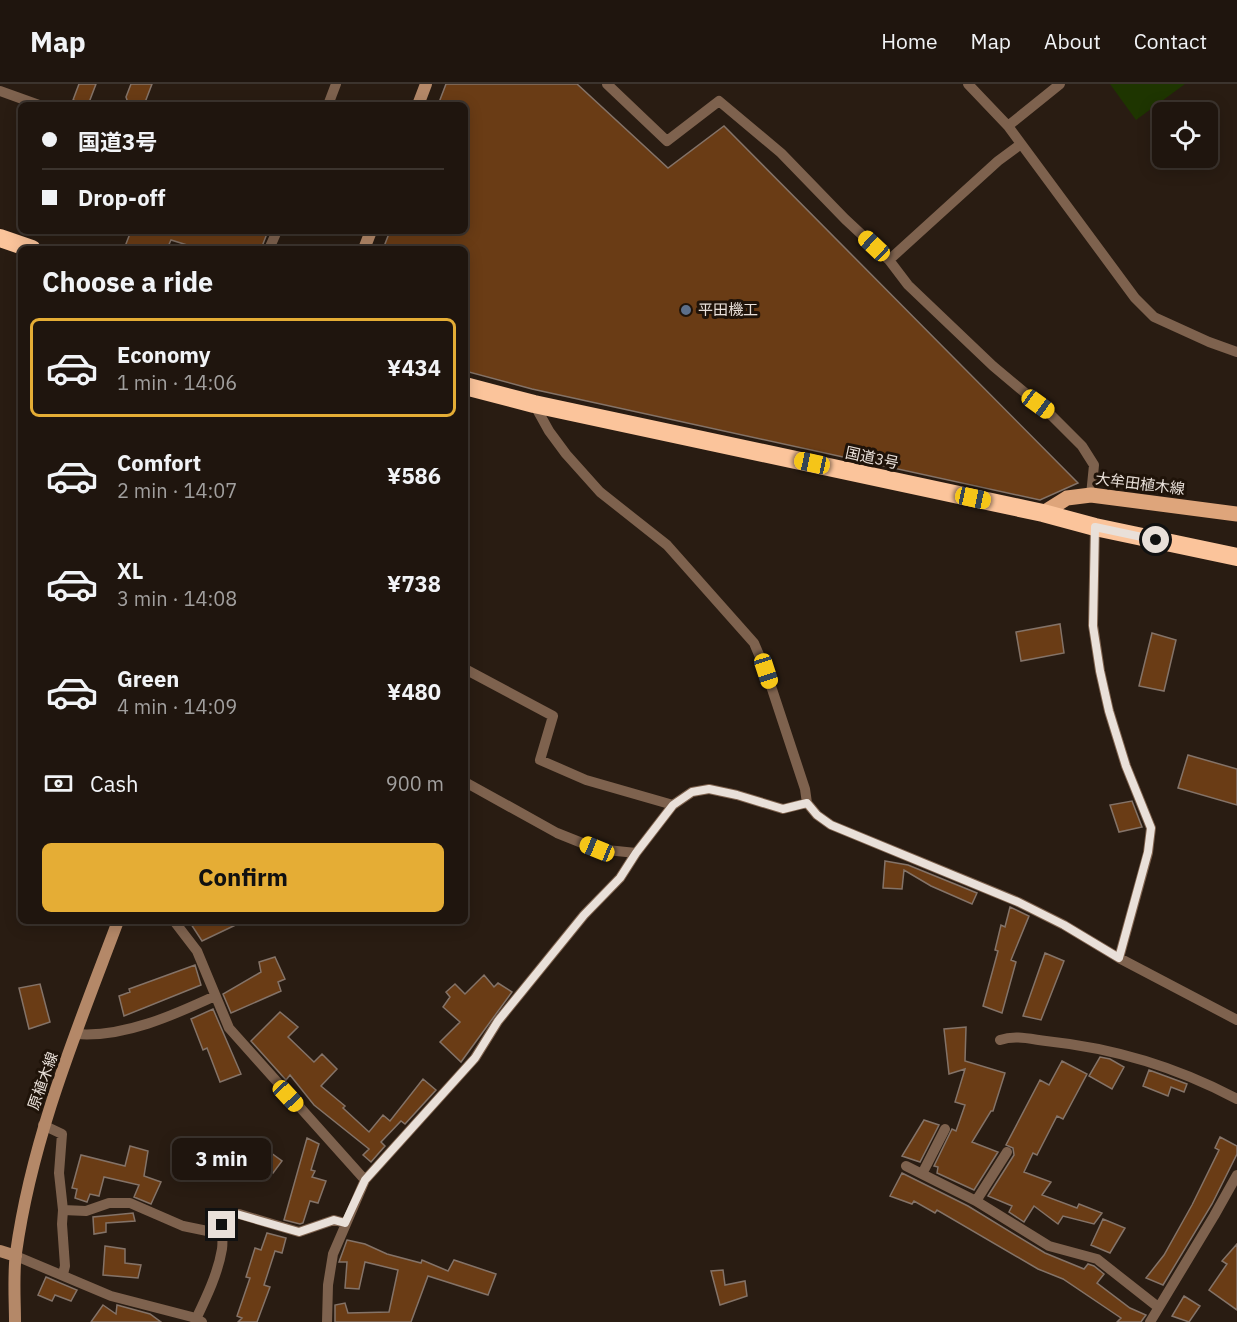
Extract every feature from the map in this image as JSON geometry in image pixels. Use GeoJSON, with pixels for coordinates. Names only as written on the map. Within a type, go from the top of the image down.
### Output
{"type":"FeatureCollection","features":[{"type":"Feature","properties":{"kind":"highway"},"geometry":{"type":"LineString","coordinates":[[0,238],[23,246]]}},
{"type":"Feature","properties":{"kind":"highway","name":"国道3号"},"geometry":{"type":"LineString","coordinates":[[468,387],[534,404],[1237,557]]}},
{"type":"Feature","properties":{"kind":"main road"},"geometry":{"type":"LineString","coordinates":[[419,102],[426,84]]}},
{"type":"Feature","properties":{"kind":"main road","name":"大牟田植木線"},"geometry":{"type":"LineString","coordinates":[[1043,513],[1067,498],[1091,495],[1237,514]]}},
{"type":"Feature","properties":{"kind":"main road","name":"原植木線"},"geometry":{"type":"LineString","coordinates":[[15,1322],[16,1256],[29,1182],[44,1125],[117,924]]}},
{"type":"Feature","properties":{"kind":"main road"},"geometry":{"type":"LineString","coordinates":[[0,1251],[16,1256]]}},
{"type":"Feature","properties":{"kind":"street"},"geometry":{"type":"LineString","coordinates":[[329,102],[336,84]]}},
{"type":"Feature","properties":{"kind":"street"},"geometry":{"type":"LineString","coordinates":[[607,84],[667,141],[719,101],[781,153],[845,219],[889,260],[908,285],[993,366],[1048,412],[1067,433],[1083,446],[1094,465],[1091,495]]}},
{"type":"Feature","properties":{"kind":"street"},"geometry":{"type":"LineString","coordinates":[[968,84],[1008,126],[1135,298],[1154,317],[1237,352]]}},
{"type":"Feature","properties":{"kind":"street"},"geometry":{"type":"LineString","coordinates":[[1008,126],[1060,84]]}},
{"type":"Feature","properties":{"kind":"street"},"geometry":{"type":"LineString","coordinates":[[0,91],[31,102]]}},
{"type":"Feature","properties":{"kind":"street"},"geometry":{"type":"LineString","coordinates":[[889,260],[989,169],[1021,144]]}},
{"type":"Feature","properties":{"kind":"street"},"geometry":{"type":"LineString","coordinates":[[534,404],[549,431],[566,454],[600,492],[667,545],[754,643],[773,692],[805,789],[807,803],[817,815],[831,825],[1018,902],[1237,1020]]}},
{"type":"Feature","properties":{"kind":"street"},"geometry":{"type":"LineString","coordinates":[[1095,527],[1093,626],[1100,671],[1109,711],[1126,766],[1151,828],[1148,852],[1119,958]]}},
{"type":"Feature","properties":{"kind":"street"},"geometry":{"type":"LineString","coordinates":[[468,671],[553,716],[540,760],[586,780],[673,805]]}},
{"type":"Feature","properties":{"kind":"street"},"geometry":{"type":"LineString","coordinates":[[468,784],[508,808],[567,837],[597,849],[636,853]]}},
{"type":"Feature","properties":{"kind":"street"},"geometry":{"type":"LineString","coordinates":[[327,1322],[331,1264],[345,1223],[365,1180],[475,1058],[498,1021],[584,915],[620,878],[673,805],[692,792],[709,789],[783,809],[807,803]]}},
{"type":"Feature","properties":{"kind":"street"},"geometry":{"type":"LineString","coordinates":[[176,924],[197,951],[229,1028],[365,1180]]}},
{"type":"Feature","properties":{"kind":"street"},"geometry":{"type":"LineString","coordinates":[[76,1034],[92,1035],[164,1020],[215,996]]}},
{"type":"Feature","properties":{"kind":"street"},"geometry":{"type":"LineString","coordinates":[[1000,1040],[1010,1037],[1066,1043],[1132,1056],[1200,1079],[1237,1099]]}},
{"type":"Feature","properties":{"kind":"street"},"geometry":{"type":"LineString","coordinates":[[44,1125],[62,1134],[59,1173],[63,1210],[65,1266],[63,1274]]}},
{"type":"Feature","properties":{"kind":"street"},"geometry":{"type":"LineString","coordinates":[[922,1174],[945,1129]]}},
{"type":"Feature","properties":{"kind":"street"},"geometry":{"type":"LineString","coordinates":[[976,1201],[1006,1152]]}},
{"type":"Feature","properties":{"kind":"street"},"geometry":{"type":"LineString","coordinates":[[906,1166],[976,1201],[1049,1246],[1097,1259],[1158,1306]]}},
{"type":"Feature","properties":{"kind":"street"},"geometry":{"type":"LineString","coordinates":[[1150,1322],[1237,1174]]}},
{"type":"Feature","properties":{"kind":"street"},"geometry":{"type":"LineString","coordinates":[[63,1210],[86,1211],[109,1203],[130,1203],[183,1226],[222,1234]]}},
{"type":"Feature","properties":{"kind":"street"},"geometry":{"type":"LineString","coordinates":[[16,1256],[111,1296],[199,1320],[222,1250],[222,1234],[226,1216],[233,1213],[299,1232],[334,1220],[345,1223]]}},
{"type":"Feature","properties":{"kind":"green space"},"geometry":{"type":"Polygon","coordinates":[[[1110,84],[1185,84],[1160,102],[1152,102],[1152,108],[1136,120],[1110,84]]]}},
{"type":"Feature","properties":{"kind":"building"},"geometry":{"type":"Polygon","coordinates":[[[79,84],[96,84],[89,102],[73,100],[79,84]]]}},
{"type":"Feature","properties":{"kind":"building"},"geometry":{"type":"Polygon","coordinates":[[[131,84],[152,84],[145,102],[128,102],[126,97],[131,84]]]}},
{"type":"Feature","properties":{"kind":"building","name":"平田機工"},"geometry":{"type":"Polygon","coordinates":[[[446,84],[577,84],[668,168],[724,126],[1078,483],[1040,500],[532,389],[468,372],[468,246],[384,246],[389,234],[468,234],[468,102],[439,102],[446,84]]]}},
{"type":"Feature","properties":{"kind":"building"},"geometry":{"type":"Polygon","coordinates":[[[130,234],[267,234],[262,246],[190,246],[171,240],[168,246],[125,246],[130,234]]]}},
{"type":"Feature","properties":{"kind":"building"},"geometry":{"type":"Polygon","coordinates":[[[1060,624],[1064,653],[1021,661],[1016,632],[1060,624]]]}},
{"type":"Feature","properties":{"kind":"building"},"geometry":{"type":"Polygon","coordinates":[[[1152,633],[1176,640],[1164,691],[1139,686],[1152,633]]]}},
{"type":"Feature","properties":{"kind":"building"},"geometry":{"type":"Polygon","coordinates":[[[1188,755],[1237,769],[1237,805],[1178,788],[1188,755]]]}},
{"type":"Feature","properties":{"kind":"building"},"geometry":{"type":"Polygon","coordinates":[[[1132,801],[1142,827],[1119,832],[1110,805],[1132,801]]]}},
{"type":"Feature","properties":{"kind":"building"},"geometry":{"type":"Polygon","coordinates":[[[885,861],[908,865],[977,893],[972,904],[931,886],[904,870],[902,889],[883,888],[885,861]]]}},
{"type":"Feature","properties":{"kind":"building"},"geometry":{"type":"Polygon","coordinates":[[[1010,907],[1029,916],[1011,960],[1016,962],[1002,1013],[983,1006],[998,951],[995,950],[1001,925],[1005,927],[1010,907]]]}},
{"type":"Feature","properties":{"kind":"building"},"geometry":{"type":"Polygon","coordinates":[[[191,924],[238,924],[202,941],[191,924]]]}},
{"type":"Feature","properties":{"kind":"building"},"geometry":{"type":"Polygon","coordinates":[[[1045,953],[1064,961],[1041,1020],[1023,1016],[1045,953]]]}},
{"type":"Feature","properties":{"kind":"building"},"geometry":{"type":"Polygon","coordinates":[[[275,957],[285,979],[278,982],[281,991],[231,1013],[223,994],[261,972],[259,962],[275,957]]]}},
{"type":"Feature","properties":{"kind":"building"},"geometry":{"type":"Polygon","coordinates":[[[195,965],[201,985],[124,1016],[119,996],[130,992],[129,989],[195,965]]]}},
{"type":"Feature","properties":{"kind":"building"},"geometry":{"type":"Polygon","coordinates":[[[484,975],[494,987],[498,983],[512,992],[461,1062],[440,1042],[460,1022],[443,1007],[450,997],[446,992],[455,984],[465,994],[484,975]]]}},
{"type":"Feature","properties":{"kind":"building"},"geometry":{"type":"Polygon","coordinates":[[[40,984],[50,1022],[29,1029],[19,988],[40,984]]]}},
{"type":"Feature","properties":{"kind":"building"},"geometry":{"type":"Polygon","coordinates":[[[213,1009],[241,1074],[220,1082],[207,1048],[203,1050],[191,1019],[213,1009]]]}},
{"type":"Feature","properties":{"kind":"building"},"geometry":{"type":"Polygon","coordinates":[[[280,1012],[298,1027],[288,1037],[314,1062],[322,1054],[337,1069],[321,1086],[345,1106],[343,1108],[369,1132],[383,1115],[390,1121],[423,1079],[436,1090],[405,1124],[401,1121],[381,1142],[385,1146],[371,1162],[363,1155],[369,1149],[314,1105],[290,1075],[286,1080],[251,1041],[280,1012]]]}},
{"type":"Feature","properties":{"kind":"building"},"geometry":{"type":"Polygon","coordinates":[[[966,1027],[965,1061],[1005,1073],[993,1111],[972,1142],[998,1152],[974,1190],[937,1173],[938,1167],[934,1166],[952,1129],[956,1131],[965,1105],[955,1102],[965,1069],[949,1074],[944,1029],[966,1027]]]}},
{"type":"Feature","properties":{"kind":"building"},"geometry":{"type":"Polygon","coordinates":[[[1100,1057],[1110,1059],[1124,1067],[1112,1089],[1089,1076],[1100,1057]]]}},
{"type":"Feature","properties":{"kind":"building"},"geometry":{"type":"Polygon","coordinates":[[[1062,1061],[1087,1074],[1063,1119],[1057,1116],[1037,1155],[1033,1153],[1024,1172],[1051,1182],[1042,1195],[1077,1208],[1079,1204],[1102,1213],[1094,1224],[1063,1216],[1058,1224],[1034,1206],[1024,1222],[1009,1212],[1012,1206],[988,1196],[1014,1155],[1013,1148],[1006,1145],[1040,1080],[1049,1085],[1062,1061]]]}},
{"type":"Feature","properties":{"kind":"building"},"geometry":{"type":"Polygon","coordinates":[[[1149,1070],[1187,1084],[1184,1092],[1171,1087],[1168,1096],[1143,1086],[1149,1070]]]}},
{"type":"Feature","properties":{"kind":"building"},"geometry":{"type":"Polygon","coordinates":[[[924,1120],[939,1125],[920,1162],[902,1156],[924,1120]]]}},
{"type":"Feature","properties":{"kind":"building"},"geometry":{"type":"Polygon","coordinates":[[[1220,1137],[1237,1146],[1237,1154],[1212,1204],[1163,1285],[1146,1278],[1164,1255],[1192,1205],[1219,1150],[1215,1148],[1220,1137]]]}},
{"type":"Feature","properties":{"kind":"building"},"geometry":{"type":"Polygon","coordinates":[[[307,1138],[319,1144],[311,1170],[315,1171],[312,1177],[326,1181],[318,1203],[310,1201],[303,1223],[300,1224],[284,1220],[307,1138]]]}},
{"type":"Feature","properties":{"kind":"building"},"geometry":{"type":"Polygon","coordinates":[[[256,1142],[282,1161],[273,1173],[246,1155],[256,1142]]]}},
{"type":"Feature","properties":{"kind":"building"},"geometry":{"type":"Polygon","coordinates":[[[130,1146],[148,1151],[144,1176],[161,1182],[151,1204],[134,1197],[139,1185],[104,1177],[99,1196],[90,1194],[87,1202],[75,1198],[77,1189],[72,1188],[81,1155],[125,1166],[130,1146]]]}},
{"type":"Feature","properties":{"kind":"building"},"geometry":{"type":"Polygon","coordinates":[[[902,1173],[968,1206],[1045,1253],[1084,1269],[1088,1264],[1094,1266],[1104,1274],[1097,1283],[1130,1308],[1146,1315],[1141,1322],[1117,1322],[1121,1318],[1063,1279],[1038,1269],[937,1210],[935,1213],[914,1201],[912,1204],[890,1196],[902,1173]]]}},
{"type":"Feature","properties":{"kind":"building"},"geometry":{"type":"Polygon","coordinates":[[[133,1213],[135,1221],[106,1223],[106,1232],[94,1234],[93,1217],[133,1213]]]}},
{"type":"Feature","properties":{"kind":"building"},"geometry":{"type":"Polygon","coordinates":[[[1103,1219],[1125,1228],[1110,1253],[1091,1245],[1103,1219]]]}},
{"type":"Feature","properties":{"kind":"building"},"geometry":{"type":"Polygon","coordinates":[[[267,1233],[286,1238],[282,1253],[275,1251],[264,1285],[270,1287],[257,1322],[238,1322],[242,1318],[237,1316],[250,1278],[246,1277],[255,1248],[261,1250],[267,1233]]]}},
{"type":"Feature","properties":{"kind":"building"},"geometry":{"type":"Polygon","coordinates":[[[347,1240],[365,1244],[387,1254],[421,1263],[422,1260],[448,1271],[454,1260],[496,1274],[488,1295],[428,1276],[411,1322],[335,1322],[335,1305],[345,1303],[348,1313],[389,1312],[398,1270],[365,1262],[359,1289],[345,1288],[347,1262],[339,1262],[347,1240]]]}},
{"type":"Feature","properties":{"kind":"building"},"geometry":{"type":"Polygon","coordinates":[[[1237,1244],[1237,1310],[1209,1290],[1227,1264],[1222,1261],[1237,1244]]]}},
{"type":"Feature","properties":{"kind":"building"},"geometry":{"type":"Polygon","coordinates":[[[105,1246],[125,1249],[125,1263],[141,1265],[138,1278],[103,1275],[105,1246]]]}},
{"type":"Feature","properties":{"kind":"building"},"geometry":{"type":"Polygon","coordinates":[[[723,1270],[725,1285],[745,1281],[747,1296],[720,1305],[711,1271],[723,1270]]]}},
{"type":"Feature","properties":{"kind":"building"},"geometry":{"type":"Polygon","coordinates":[[[46,1277],[77,1290],[71,1301],[55,1295],[52,1301],[38,1295],[46,1277]]]}},
{"type":"Feature","properties":{"kind":"building"},"geometry":{"type":"Polygon","coordinates":[[[1184,1296],[1200,1306],[1189,1322],[1172,1316],[1184,1296]]]}},
{"type":"Feature","properties":{"kind":"building"},"geometry":{"type":"Polygon","coordinates":[[[103,1305],[116,1314],[117,1305],[150,1314],[161,1322],[91,1322],[103,1305]]]}},
{"type":"Feature","properties":{"kind":"place","name":"平田機工"},"geometry":{"type":"Point","coordinates":[686,310]}},
{"type":"Feature","properties":{"kind":"route"},"geometry":{"type":"LineString","coordinates":[[222,1225],[226,1216],[233,1213],[299,1232],[314,1229],[334,1220],[345,1223],[365,1180],[404,1140],[443,1092],[475,1058],[498,1021],[584,915],[620,878],[673,805],[692,792],[709,789],[783,809],[807,803],[817,815],[831,825],[1018,902],[1064,925],[1119,958],[1148,852],[1151,828],[1126,766],[1109,711],[1100,671],[1093,626],[1095,527],[1156,540]]}}]}
